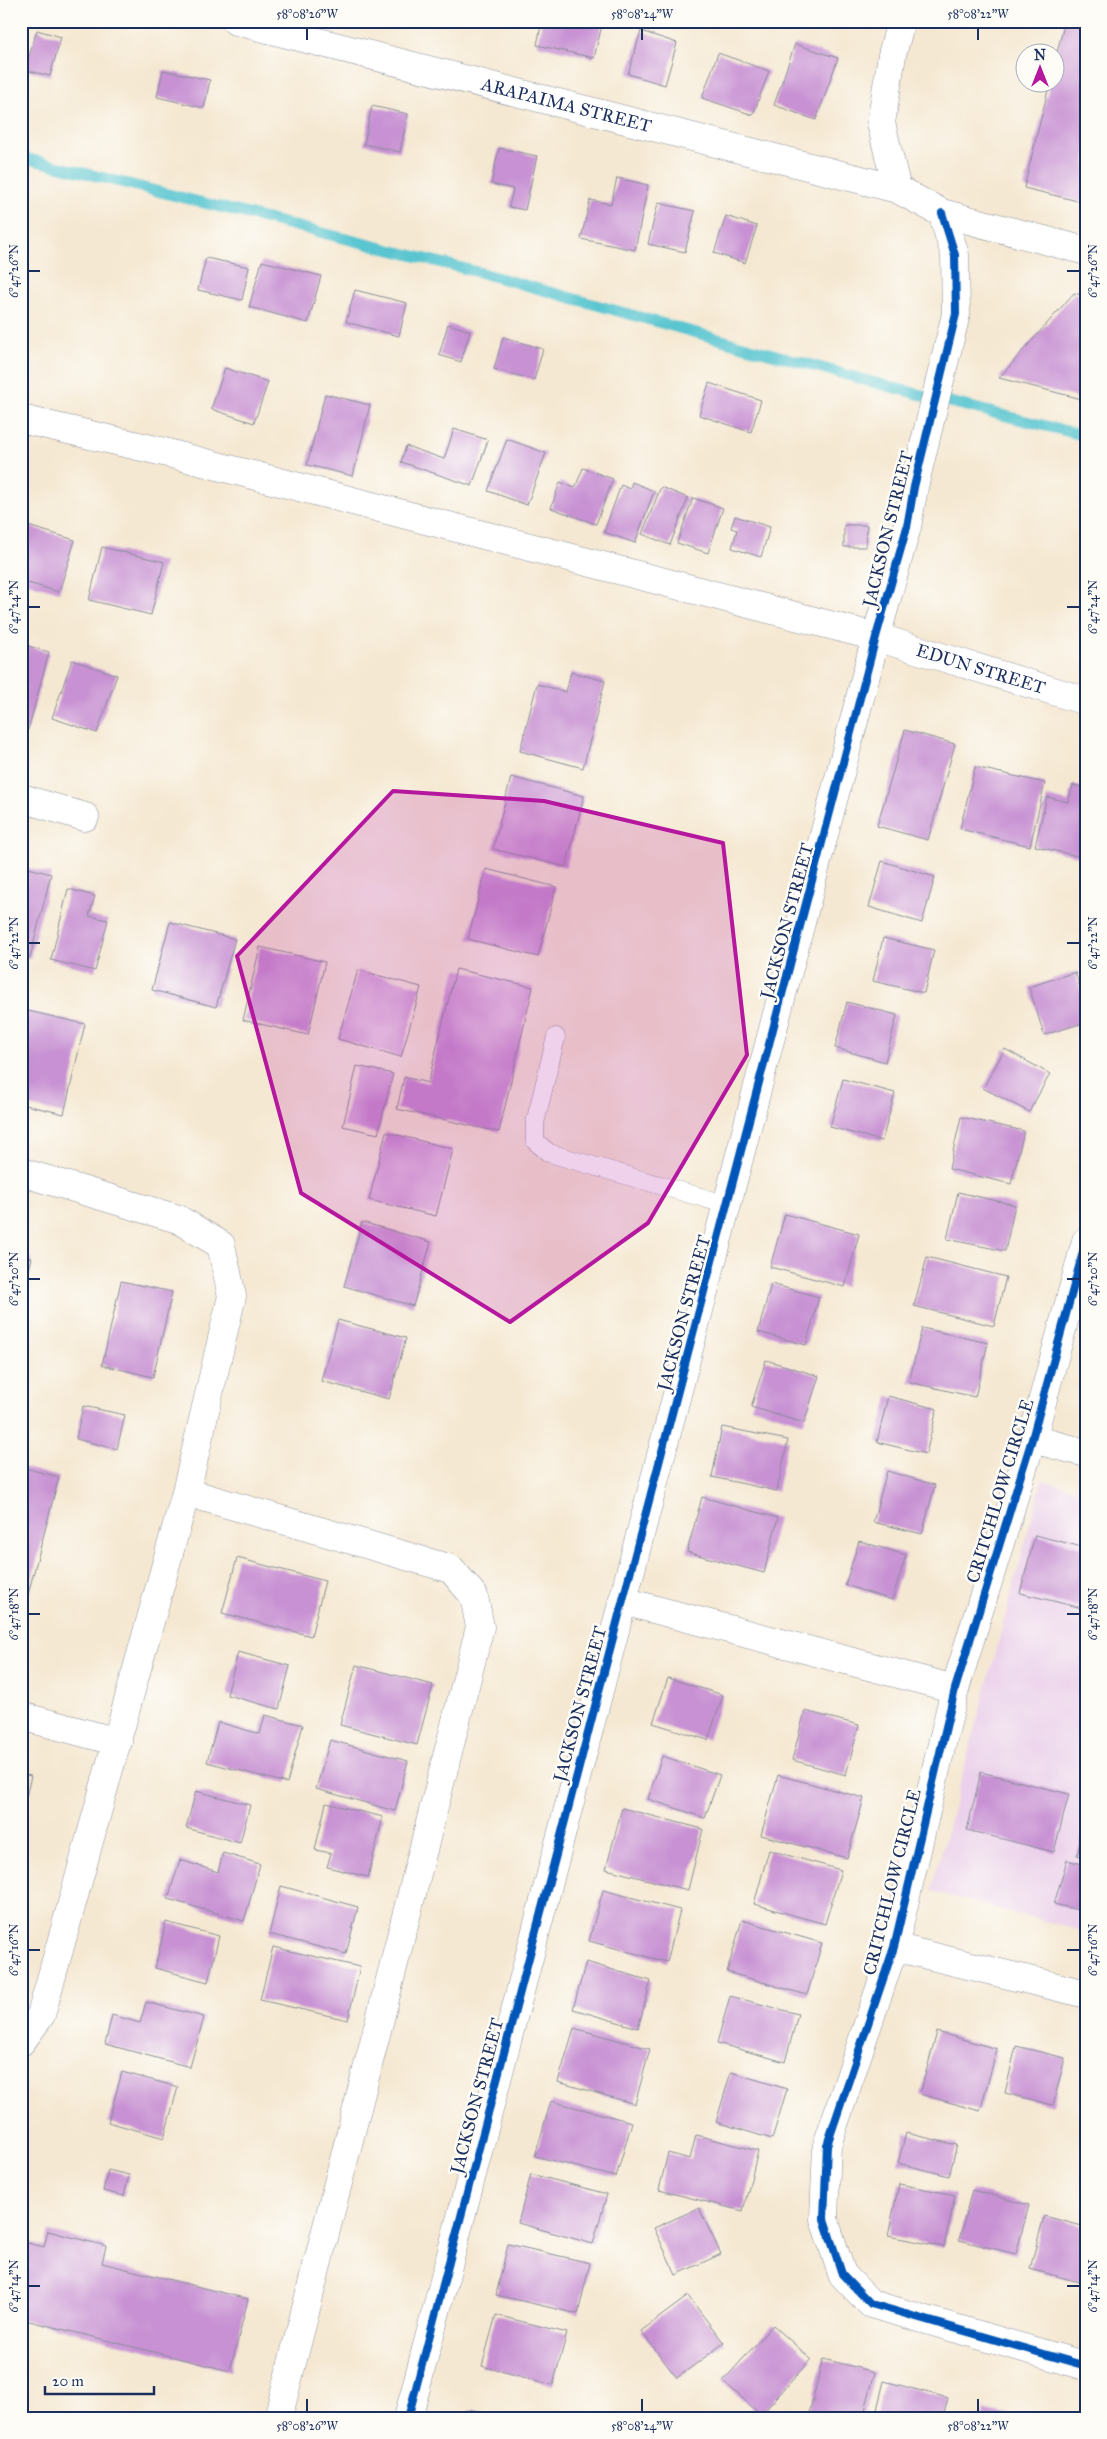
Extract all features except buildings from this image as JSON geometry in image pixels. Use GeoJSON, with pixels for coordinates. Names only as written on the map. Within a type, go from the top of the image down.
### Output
{"type":"FeatureCollection","features":[{"type":"Feature","properties":{"kind":"street","name":"ARAPAIMA STREET"},"geometry":{"type":"LineString","coordinates":[[236,21],[897,189],[942,213]]}},
{"type":"Feature","properties":{"kind":"street"},"geometry":{"type":"LineString","coordinates":[[897,189],[881,123],[892,55],[901,21]]}},
{"type":"Feature","properties":{"kind":"street"},"geometry":{"type":"LineString","coordinates":[[942,213],[1086,251]]}},
{"type":"Feature","properties":{"kind":"street","name":"JACKSON STREET"},"geometry":{"type":"LineString","coordinates":[[408,2418],[876,637],[907,527],[914,487],[956,314],[955,254],[942,213]]}},
{"type":"Feature","properties":{"kind":"street","name":"EDUN STREET"},"geometry":{"type":"LineString","coordinates":[[21,419],[183,457],[876,637],[1086,701]]}},
{"type":"Feature","properties":{"kind":"street"},"geometry":{"type":"LineString","coordinates":[[21,798],[85,817]]}},
{"type":"Feature","properties":{"kind":"street"},"geometry":{"type":"LineString","coordinates":[[21,1172],[178,1219],[221,1245],[232,1296],[186,1492],[118,1742],[40,2015],[21,2042]]}},
{"type":"Feature","properties":{"kind":"street","name":"CRITCHLOW CIRCLE"},"geometry":{"type":"LineString","coordinates":[[1086,1241],[1032,1439],[955,1689],[894,1946],[827,2145],[824,2219],[842,2274],[871,2304],[1086,2366]]}},
{"type":"Feature","properties":{"kind":"street"},"geometry":{"type":"LineString","coordinates":[[1032,1439],[1086,1453]]}},
{"type":"Feature","properties":{"kind":"street"},"geometry":{"type":"LineString","coordinates":[[186,1492],[452,1569],[474,1596],[480,1627],[278,2418]]}},
{"type":"Feature","properties":{"kind":"street"},"geometry":{"type":"LineString","coordinates":[[623,1601],[955,1689]]}},
{"type":"Feature","properties":{"kind":"street"},"geometry":{"type":"LineString","coordinates":[[21,1716],[118,1742]]}},
{"type":"Feature","properties":{"kind":"street"},"geometry":{"type":"LineString","coordinates":[[894,1946],[1086,1994]]}},
{"type":"Feature","properties":{"kind":"lane"},"geometry":{"type":"LineString","coordinates":[[556,1037],[535,1123],[535,1141],[549,1153],[728,1205]]}},
{"type":"Feature","properties":{"kind":"highlighted area"},"geometry":{"type":"Polygon","coordinates":[[[393,791],[544,801],[723,843],[747,1055],[648,1223],[510,1322],[301,1193],[237,956],[393,791]]]}},
{"type":"Feature","properties":{"kind":"shaded area"},"geometry":{"type":"Polygon","coordinates":[[[1042,1480],[1086,1492],[1086,1932],[931,1891],[1042,1480]]]}},
{"type":"Feature","properties":{"kind":"waterway"},"geometry":{"type":"LineString","coordinates":[[21,157],[482,273],[890,387],[1086,436]]}},
{"type":"Feature","properties":{"kind":"cycle path"},"geometry":{"type":"LineString","coordinates":[[408,2418],[876,637],[907,527],[914,487],[956,314],[955,255],[942,213]]}},
{"type":"Feature","properties":{"kind":"cycle path"},"geometry":{"type":"LineString","coordinates":[[1086,1241],[1032,1439],[955,1689],[894,1947],[827,2145],[824,2219],[842,2274],[871,2304],[1086,2366]]}}]}
